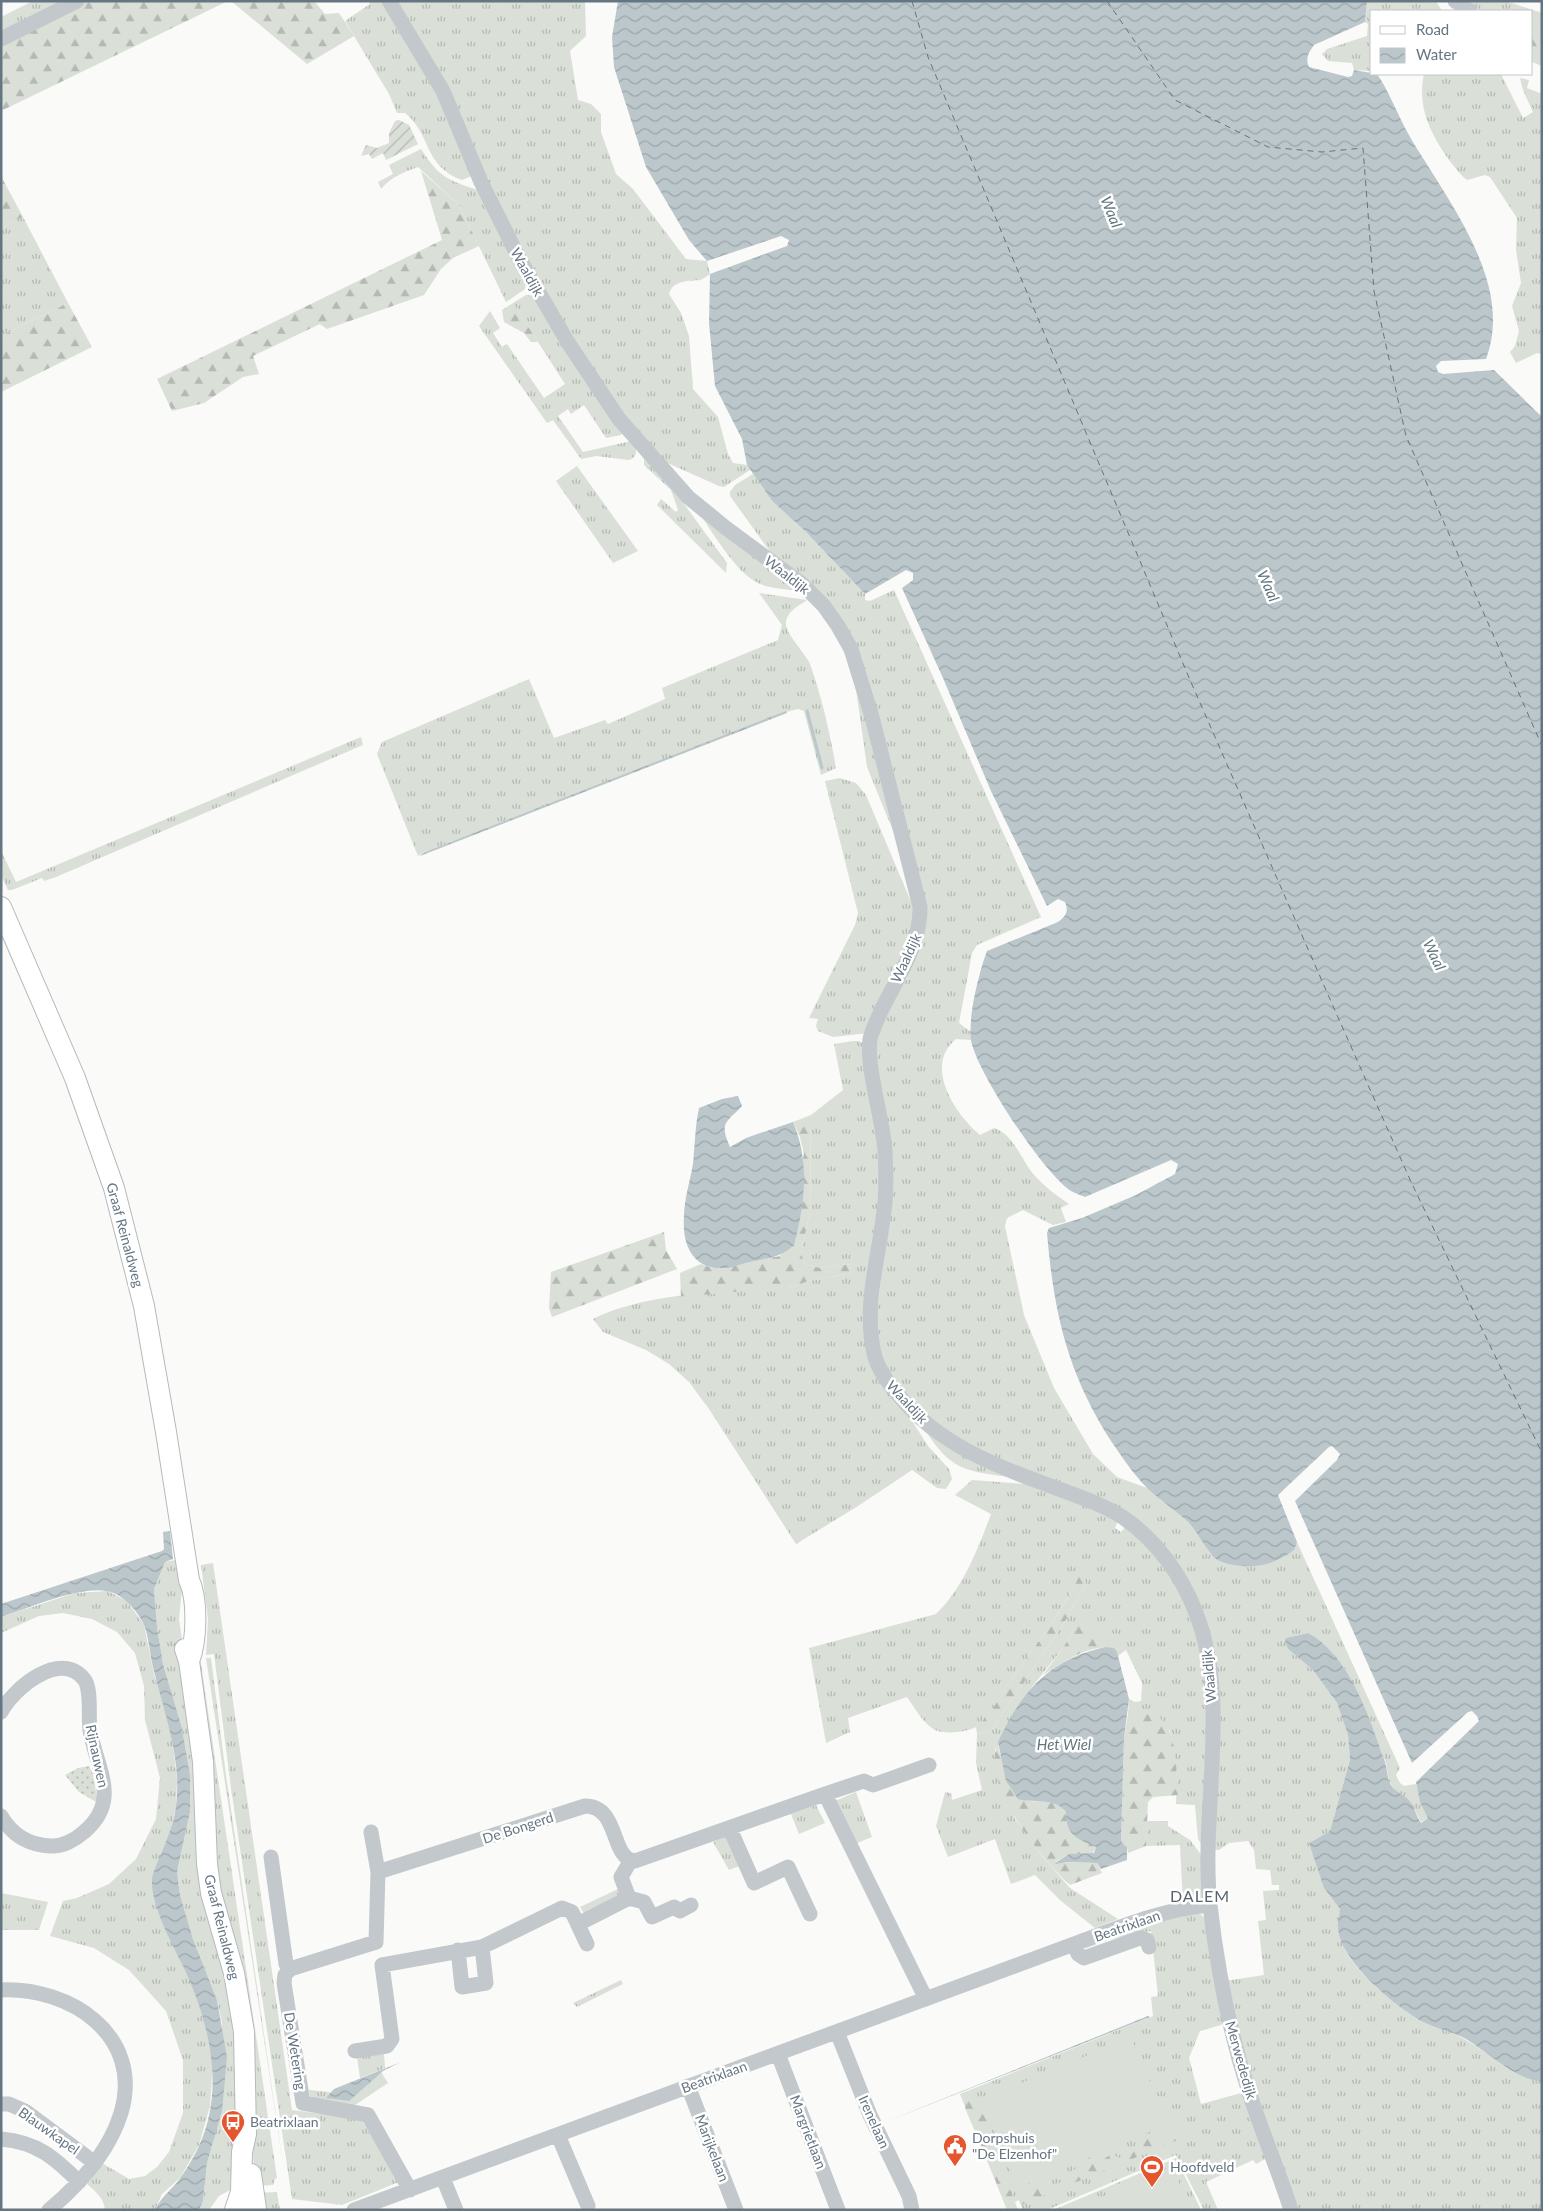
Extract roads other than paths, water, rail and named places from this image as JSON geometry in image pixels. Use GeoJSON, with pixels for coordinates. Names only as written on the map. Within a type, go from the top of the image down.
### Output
{"type":"FeatureCollection","features":[{"type":"Feature","properties":{"kind":"main road","name":"Graaf Reinaldweg"},"geometry":{"type":"LineString","coordinates":[[1,907],[76,1078],[114,1188],[144,1306],[189,1580],[195,1601],[192,1654],[189,1661],[203,1762],[207,1864],[211,1893],[234,1973],[244,2032],[246,2134],[256,2210]]}},
{"type":"Feature","properties":{"kind":"main road","name":"Graaf Reinaldweg"},"geometry":{"type":"LineString","coordinates":[[235,2210],[241,2192],[242,2152],[246,2134]]}},
{"type":"Feature","properties":{"kind":"main road"},"geometry":{"type":"LineString","coordinates":[[235,2210],[248,2207],[256,2210]]}},
{"type":"Feature","properties":{"kind":"street"},"geometry":{"type":"LineString","coordinates":[[1,39],[77,1]]}},
{"type":"Feature","properties":{"kind":"street","name":"Waaldijk"},"geometry":{"type":"LineString","coordinates":[[389,1],[443,91],[481,182],[519,258],[567,341],[618,420],[688,497],[811,594],[838,626],[851,649],[872,717],[920,907],[919,931],[892,986],[870,1038],[871,1062],[883,1137],[886,1179],[885,1209],[870,1319],[876,1361],[890,1385],[910,1409],[947,1439],[986,1460],[1089,1500],[1112,1511],[1143,1533],[1166,1559],[1178,1577],[1197,1614],[1210,1670],[1212,1692],[1210,1905]]}},
{"type":"Feature","properties":{"kind":"street"},"geometry":{"type":"LineString","coordinates":[[1454,1],[1468,10]]}},
{"type":"Feature","properties":{"kind":"street","name":"Rijnauwen"},"geometry":{"type":"LineString","coordinates":[[1,1712],[15,1692],[41,1674],[65,1669],[75,1671],[88,1686],[91,1737],[103,1776],[105,1794],[97,1817],[87,1829],[74,1839],[55,1846],[26,1841],[12,1832],[1,1816]]}},
{"type":"Feature","properties":{"kind":"street"},"geometry":{"type":"LineString","coordinates":[[629,1898],[621,1877],[631,1860],[730,1828],[852,1784],[864,1781],[873,1785],[929,1765]]}},
{"type":"Feature","properties":{"kind":"street"},"geometry":{"type":"LineString","coordinates":[[825,1794],[926,1999]]}},
{"type":"Feature","properties":{"kind":"street","name":"De Bongerd"},"geometry":{"type":"LineString","coordinates":[[378,1872],[585,1806],[597,1808],[606,1816],[624,1854],[631,1860]]}},
{"type":"Feature","properties":{"kind":"street"},"geometry":{"type":"LineString","coordinates":[[730,1828],[754,1884],[788,1867],[810,1914]]}},
{"type":"Feature","properties":{"kind":"street"},"geometry":{"type":"LineString","coordinates":[[355,2051],[387,2046],[392,2039],[381,1953],[376,1942],[378,1872],[371,1832]]}},
{"type":"Feature","properties":{"kind":"street","name":"De Wetering"},"geometry":{"type":"LineString","coordinates":[[271,1857],[286,1964],[290,1969],[285,1974],[284,1983],[303,2104],[368,2115],[410,2190]]}},
{"type":"Feature","properties":{"kind":"street"},"geometry":{"type":"LineString","coordinates":[[578,1924],[629,1898],[644,1902],[652,1917],[674,1907],[680,1911],[691,1905]]}},
{"type":"Feature","properties":{"kind":"street","name":"Beatrixlaan"},"geometry":{"type":"LineString","coordinates":[[354,2210],[1152,1916],[1188,1907],[1210,1905]]}},
{"type":"Feature","properties":{"kind":"street","name":"Merwededijk"},"geometry":{"type":"LineString","coordinates":[[1210,1905],[1233,2033],[1248,2089],[1291,2210]]}},
{"type":"Feature","properties":{"kind":"street"},"geometry":{"type":"LineString","coordinates":[[382,1965],[482,1947],[562,1908],[572,1912],[588,1944]]}},
{"type":"Feature","properties":{"kind":"street","name":"Beatrixlaan"},"geometry":{"type":"LineString","coordinates":[[1074,1944],[1078,1954],[1084,1958],[1140,1938],[1147,1940],[1149,1947]]}},
{"type":"Feature","properties":{"kind":"street"},"geometry":{"type":"LineString","coordinates":[[290,1969],[376,1942]]}},
{"type":"Feature","properties":{"kind":"street"},"geometry":{"type":"LineString","coordinates":[[458,1950],[462,1987],[486,1983],[482,1947]]}},
{"type":"Feature","properties":{"kind":"street","name":"Blauwkapel"},"geometry":{"type":"LineString","coordinates":[[1,1990],[31,1991],[67,2001],[93,2018],[115,2044],[124,2074],[124,2102],[115,2129],[95,2163],[80,2182],[49,2210]]}},
{"type":"Feature","properties":{"kind":"street","name":"Irenelaan"},"geometry":{"type":"LineString","coordinates":[[837,2032],[870,2115],[910,2196],[912,2210]]}},
{"type":"Feature","properties":{"kind":"street","name":"Margrietlaan"},"geometry":{"type":"LineString","coordinates":[[778,2054],[838,2210]]}},
{"type":"Feature","properties":{"kind":"street","name":"Marijkelaan"},"geometry":{"type":"LineString","coordinates":[[688,2086],[736,2210]]}},
{"type":"Feature","properties":{"kind":"street","name":"Blauwkapel"},"geometry":{"type":"LineString","coordinates":[[1,2104],[9,2104],[25,2111],[95,2163]]}},
{"type":"Feature","properties":{"kind":"street"},"geometry":{"type":"LineString","coordinates":[[558,2135],[588,2206]]}},
{"type":"Feature","properties":{"kind":"street","name":"Blauwkapel"},"geometry":{"type":"LineString","coordinates":[[1,2138],[31,2145],[47,2153],[80,2182]]}},
{"type":"Feature","properties":{"kind":"street"},"geometry":{"type":"LineString","coordinates":[[443,2178],[456,2210]]}},
{"type":"Feature","properties":{"kind":"water","name":"Waal"},"geometry":{"type":"Polygon","coordinates":[[[618,1],[1367,1],[1365,22],[1314,45],[1309,53],[1309,67],[1348,77],[1352,76],[1354,70],[1370,73],[1370,75],[1378,75],[1410,137],[1473,243],[1492,301],[1493,330],[1486,359],[1441,361],[1436,366],[1438,372],[1443,374],[1494,370],[1542,417],[1542,2082],[1532,2080],[1512,2071],[1466,2039],[1434,2027],[1411,2015],[1371,1982],[1348,1955],[1341,1941],[1338,1925],[1340,1909],[1324,1888],[1309,1843],[1330,1831],[1350,1760],[1348,1735],[1337,1703],[1313,1670],[1288,1649],[1285,1642],[1286,1638],[1308,1633],[1323,1643],[1347,1672],[1373,1727],[1385,1762],[1388,1779],[1395,1790],[1410,1801],[1421,1823],[1428,1818],[1420,1802],[1416,1782],[1479,1721],[1472,1711],[1468,1712],[1412,1763],[1295,1501],[1337,1460],[1340,1454],[1332,1446],[1329,1447],[1278,1495],[1297,1542],[1294,1550],[1280,1559],[1258,1566],[1242,1566],[1227,1563],[1216,1559],[1189,1523],[1148,1489],[1138,1478],[1111,1441],[1083,1391],[1065,1341],[1059,1316],[1050,1262],[1047,1233],[1049,1228],[1082,1218],[1136,1195],[1175,1174],[1178,1164],[1171,1160],[1085,1197],[1073,1192],[1059,1181],[1029,1144],[985,1074],[976,1055],[970,1030],[975,995],[987,951],[1058,922],[1066,914],[1065,902],[1058,899],[1047,906],[991,791],[902,588],[913,580],[913,573],[906,570],[865,594],[805,531],[772,501],[747,465],[742,439],[715,386],[709,323],[710,274],[787,246],[789,240],[781,236],[707,261],[689,240],[646,167],[614,67],[612,37],[618,1]]]}},
{"type":"Feature","properties":{"kind":"water"},"geometry":{"type":"Polygon","coordinates":[[[786,711],[787,713],[420,856],[425,852],[786,711]]]}},
{"type":"Feature","properties":{"kind":"water"},"geometry":{"type":"Polygon","coordinates":[[[738,1096],[742,1106],[728,1120],[725,1128],[730,1147],[746,1138],[793,1122],[802,1152],[804,1167],[801,1214],[794,1245],[782,1254],[728,1268],[716,1268],[706,1266],[698,1260],[691,1253],[686,1243],[684,1231],[685,1204],[693,1164],[699,1108],[722,1099],[738,1096]]]}},
{"type":"Feature","properties":{"kind":"water"},"geometry":{"type":"Polygon","coordinates":[[[170,1531],[173,1559],[165,1562],[154,1589],[157,1627],[163,1664],[182,1728],[190,1775],[190,1812],[177,1872],[180,1895],[193,1939],[217,2000],[227,2057],[222,2111],[207,2163],[203,2201],[199,2210],[155,2210],[157,2205],[179,2180],[199,2146],[207,2124],[212,2101],[213,2077],[211,2054],[200,2008],[192,1985],[162,1923],[153,1890],[153,1873],[169,1834],[176,1806],[177,1771],[175,1754],[146,1630],[138,1614],[124,1599],[107,1591],[96,1590],[69,1595],[1,1617],[1,1604],[162,1551],[164,1549],[163,1532],[170,1531]]]}},
{"type":"Feature","properties":{"kind":"water","name":"Het Wiel"},"geometry":{"type":"Polygon","coordinates":[[[1106,1647],[1114,1648],[1117,1652],[1129,1699],[1124,1738],[1121,1842],[1127,1847],[1127,1860],[1101,1869],[1097,1863],[1067,1862],[1056,1864],[1069,1854],[1094,1853],[1096,1847],[1078,1839],[1071,1832],[1067,1823],[1066,1812],[1063,1809],[1053,1803],[1018,1799],[1006,1781],[998,1742],[1017,1707],[1040,1680],[1068,1660],[1086,1652],[1106,1647]]]}},
{"type":"Feature","properties":{"kind":"water"},"geometry":{"type":"Polygon","coordinates":[[[1148,2016],[1150,2017],[883,2123],[1148,2016]]]}},
{"type":"Feature","properties":{"kind":"water"},"geometry":{"type":"Polygon","coordinates":[[[401,2062],[383,2071],[349,2101],[326,2098],[334,2089],[401,2062]]]}},
{"type":"Feature","properties":{"kind":"waterway"},"geometry":{"type":"LineString","coordinates":[[807,711],[822,768]]}},
{"type":"Feature","properties":{"kind":"place","name":"Beatrixlaan"},"geometry":{"type":"Point","coordinates":[233,2143]}},
{"type":"Feature","properties":{"kind":"place","name":"Dorpshuis \"De Elzenhof\""},"geometry":{"type":"Point","coordinates":[955,2167]}},
{"type":"Feature","properties":{"kind":"place","name":"Hoofdveld"},"geometry":{"type":"Point","coordinates":[1152,2188]}},
{"type":"Feature","properties":{"kind":"district","name":"DALEM"},"geometry":{"type":"Point","coordinates":[1200,1896]}}]}
